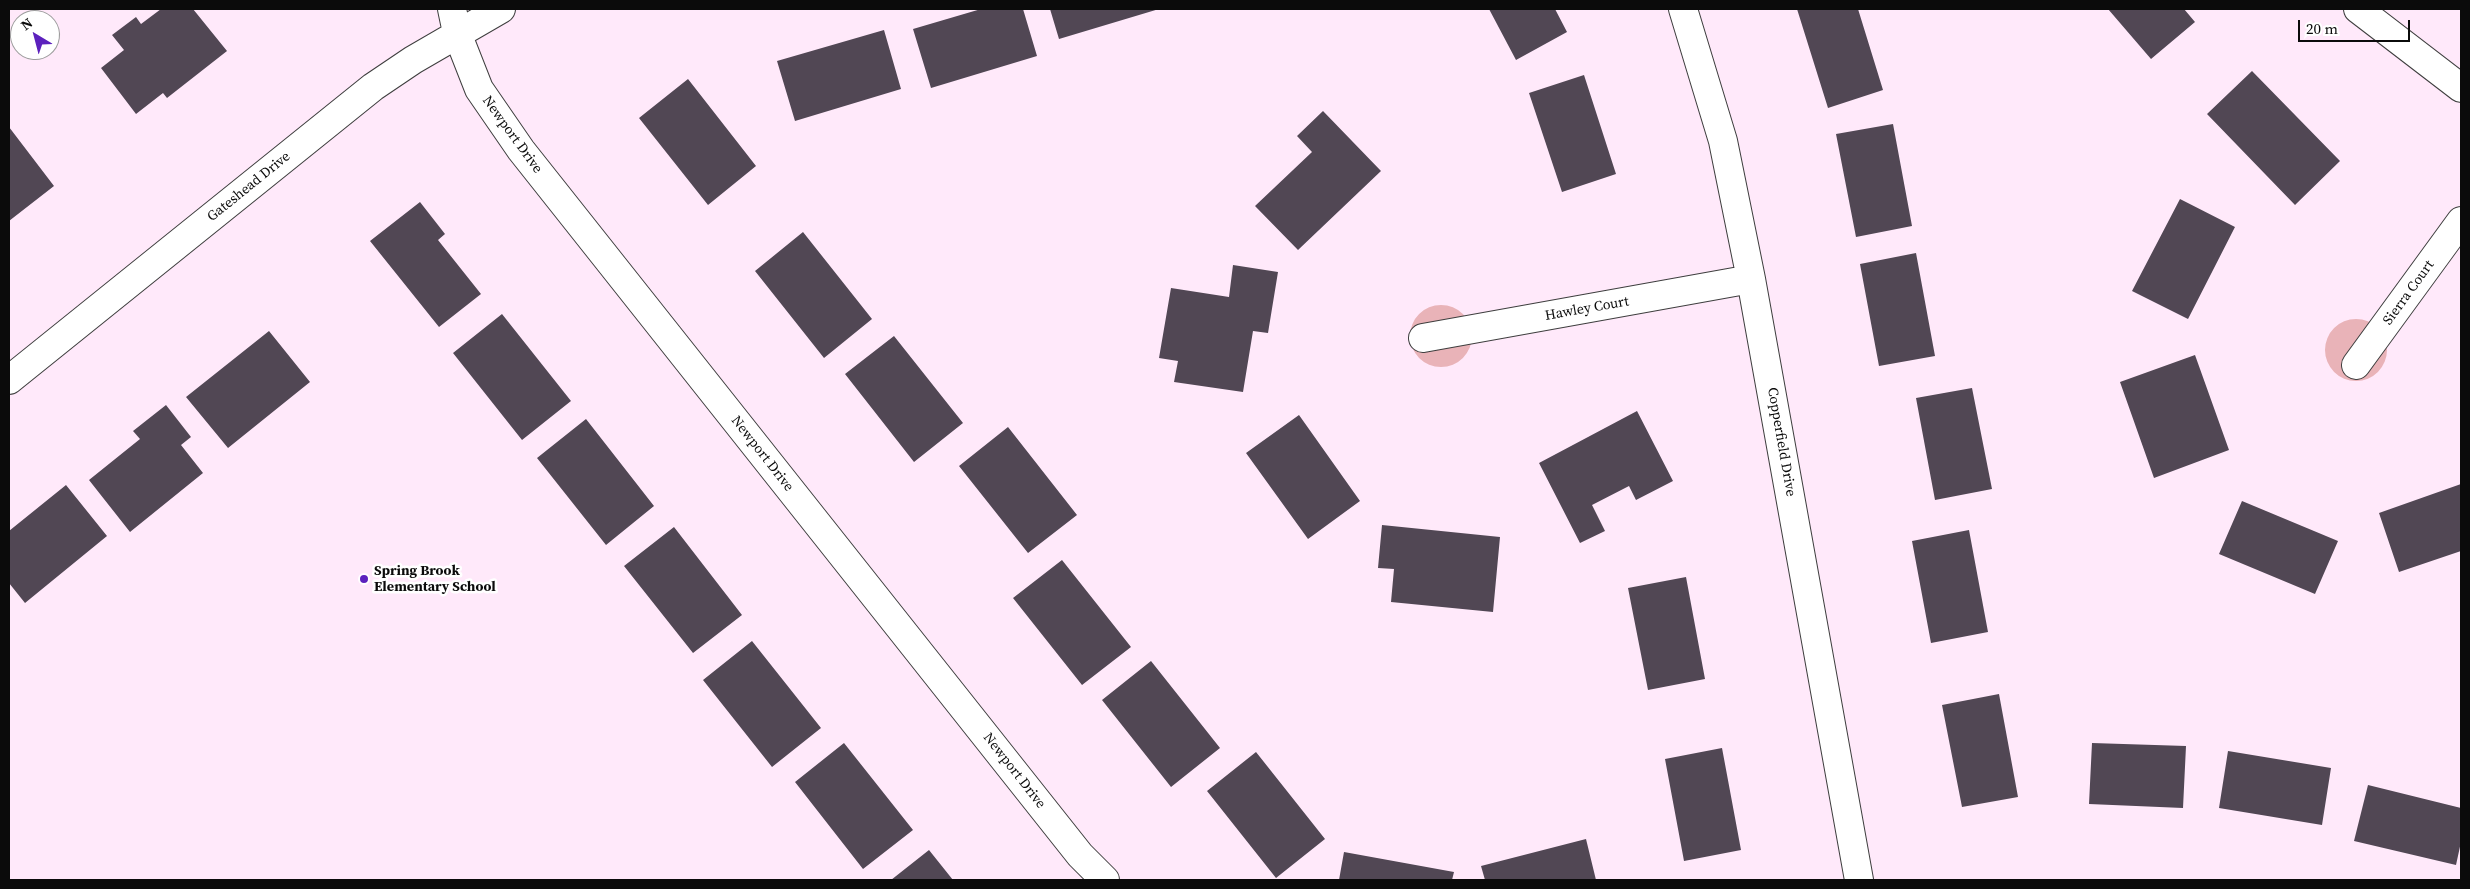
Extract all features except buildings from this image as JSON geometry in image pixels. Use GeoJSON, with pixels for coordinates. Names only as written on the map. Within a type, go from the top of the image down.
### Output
{"type":"FeatureCollection","features":[{"type":"Feature","properties":{"kind":"street","name":"Gateshead Drive"},"geometry":{"type":"LineString","coordinates":[[9,380],[454,21],[501,9]]}},
{"type":"Feature","properties":{"kind":"street","name":"Copperfield Drive"},"geometry":{"type":"LineString","coordinates":[[1683,9],[1723,140],[1751,279],[1859,880]]}},
{"type":"Feature","properties":{"kind":"street"},"geometry":{"type":"LineString","coordinates":[[2358,9],[2461,88]]}},
{"type":"Feature","properties":{"kind":"street","name":"Newport Drive"},"geometry":{"type":"LineString","coordinates":[[454,21],[479,89],[521,150],[1080,855],[1105,880]]}},
{"type":"Feature","properties":{"kind":"street","name":"Sierra Court"},"geometry":{"type":"LineString","coordinates":[[2356,365],[2461,221]]}},
{"type":"Feature","properties":{"kind":"street","name":"Hawley Court"},"geometry":{"type":"LineString","coordinates":[[1423,338],[1751,279]]}},
{"type":"Feature","properties":{"kind":"shaded area"},"geometry":{"type":"Polygon","coordinates":[[[1435,305],[1447,305],[1463,314],[1470,324],[1472,336],[1470,348],[1463,358],[1447,367],[1435,367],[1424,362],[1415,353],[1410,342],[1410,330],[1415,319],[1424,310],[1435,305]]]}},
{"type":"Feature","properties":{"kind":"shaded area"},"geometry":{"type":"Polygon","coordinates":[[[2356,319],[2368,321],[2378,328],[2385,338],[2387,350],[2385,362],[2378,372],[2368,379],[2356,381],[2344,379],[2334,372],[2327,362],[2325,350],[2327,338],[2334,328],[2344,321],[2356,319]]]}},
{"type":"Feature","properties":{"kind":"place","name":"Spring Brook Elementary School"},"geometry":{"type":"Point","coordinates":[364,579]}}]}
